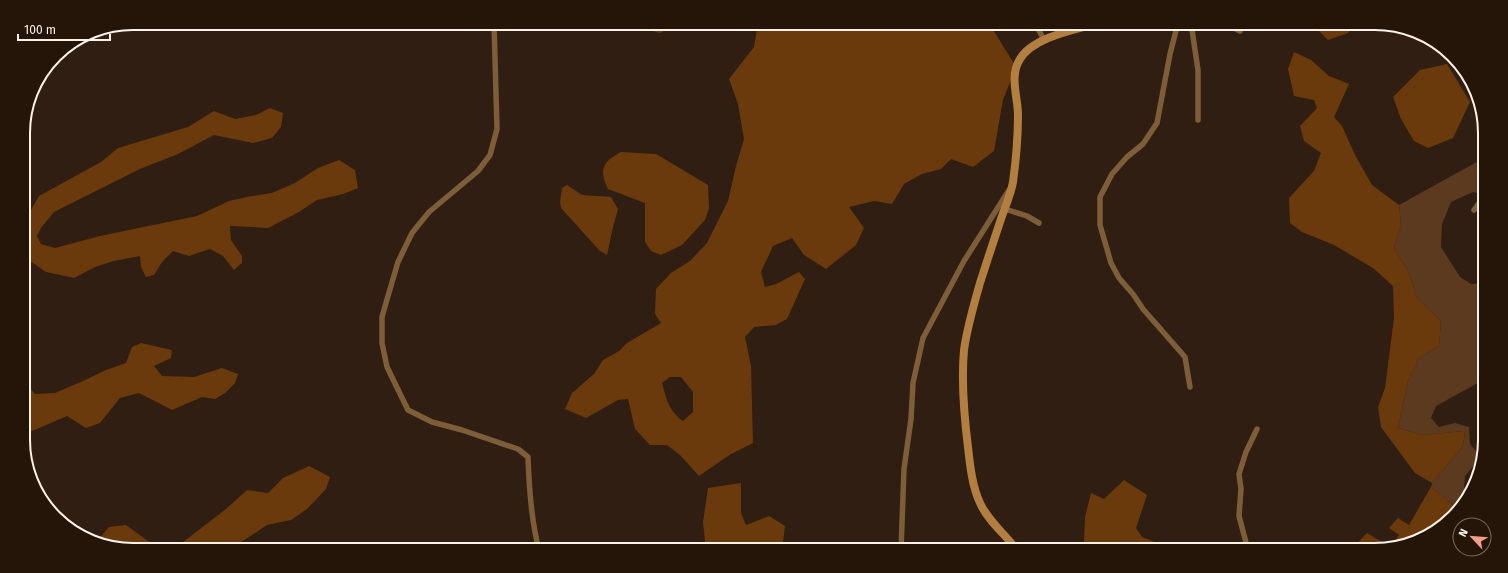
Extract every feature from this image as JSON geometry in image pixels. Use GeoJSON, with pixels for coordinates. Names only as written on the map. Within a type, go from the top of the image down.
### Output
{"type":"FeatureCollection","features":[{"type":"Feature","properties":{"kind":"main road"},"geometry":{"type":"LineString","coordinates":[[1011,543],[986,515],[979,502],[973,481],[964,414],[962,378],[964,349],[980,283],[1012,184],[1017,155],[1018,114],[1014,75],[1016,67],[1026,50],[1044,40],[1076,30]]}},
{"type":"Feature","properties":{"kind":"street"},"geometry":{"type":"LineString","coordinates":[[494,30],[498,129],[490,155],[478,171],[429,212],[412,233],[398,262],[382,317],[382,342],[387,367],[408,410],[432,422],[462,430],[518,449],[528,457],[528,480],[538,543]]}},
{"type":"Feature","properties":{"kind":"street"},"geometry":{"type":"LineString","coordinates":[[1039,30],[1044,40]]}},
{"type":"Feature","properties":{"kind":"street"},"geometry":{"type":"LineString","coordinates":[[1176,30],[1170,54],[1157,123],[1144,144],[1127,157],[1112,174],[1100,197],[1100,225],[1111,263],[1119,278],[1133,294],[1143,309],[1185,357],[1190,387]]}},
{"type":"Feature","properties":{"kind":"street"},"geometry":{"type":"LineString","coordinates":[[1192,30],[1198,70],[1198,120]]}},
{"type":"Feature","properties":{"kind":"street"},"geometry":{"type":"LineString","coordinates":[[901,543],[904,468],[911,419],[913,383],[923,338],[964,261],[1012,184]]}},
{"type":"Feature","properties":{"kind":"street"},"geometry":{"type":"LineString","coordinates":[[1474,210],[1478,204]]}},
{"type":"Feature","properties":{"kind":"street"},"geometry":{"type":"LineString","coordinates":[[1005,209],[1027,216],[1039,223]]}},
{"type":"Feature","properties":{"kind":"street"},"geometry":{"type":"LineString","coordinates":[[1246,543],[1240,516],[1241,489],[1239,474],[1246,452],[1257,430]]}},
{"type":"Feature","properties":{"kind":"shaded area"},"geometry":{"type":"Polygon","coordinates":[[[648,30],[665,30],[660,33],[648,30]]]}},
{"type":"Feature","properties":{"kind":"shaded area"},"geometry":{"type":"Polygon","coordinates":[[[757,30],[993,30],[1016,67],[1003,100],[994,151],[973,167],[951,159],[941,169],[922,174],[904,184],[892,204],[874,201],[849,207],[864,228],[856,245],[826,269],[804,255],[792,238],[773,246],[761,272],[765,287],[776,284],[799,272],[805,279],[787,319],[776,325],[754,327],[745,337],[751,366],[753,443],[731,454],[699,476],[680,455],[667,445],[650,445],[635,429],[628,399],[618,400],[586,418],[565,409],[572,393],[594,374],[603,360],[619,351],[627,343],[661,323],[655,314],[656,289],[671,273],[690,261],[707,243],[728,201],[744,139],[738,104],[729,79],[754,47],[757,30]],[[670,377],[662,383],[671,409],[683,421],[693,412],[693,392],[681,377],[670,377]]]}},
{"type":"Feature","properties":{"kind":"shaded area"},"geometry":{"type":"Polygon","coordinates":[[[1350,30],[1348,33],[1328,40],[1319,31],[1350,30]]]}},
{"type":"Feature","properties":{"kind":"shaded area"},"geometry":{"type":"Polygon","coordinates":[[[1294,52],[1311,60],[1329,76],[1349,84],[1334,117],[1342,126],[1355,155],[1372,185],[1399,205],[1401,225],[1394,248],[1408,271],[1417,298],[1441,321],[1439,346],[1419,358],[1408,381],[1398,428],[1422,435],[1465,431],[1463,446],[1432,483],[1415,473],[1381,427],[1378,407],[1385,388],[1394,318],[1393,286],[1373,268],[1334,245],[1302,232],[1290,223],[1289,198],[1314,171],[1321,153],[1304,141],[1300,126],[1317,108],[1314,100],[1294,96],[1288,69],[1294,52]]]}},
{"type":"Feature","properties":{"kind":"shaded area"},"geometry":{"type":"Polygon","coordinates":[[[1447,64],[1470,102],[1453,138],[1428,148],[1414,141],[1401,119],[1393,97],[1420,70],[1447,64]]]}},
{"type":"Feature","properties":{"kind":"shaded area"},"geometry":{"type":"Polygon","coordinates":[[[270,108],[283,113],[281,127],[272,138],[253,143],[214,135],[178,154],[140,169],[54,212],[41,228],[37,236],[41,244],[55,248],[100,236],[197,216],[229,201],[272,193],[295,183],[318,168],[339,160],[355,170],[358,188],[343,194],[317,200],[299,212],[268,228],[230,226],[231,240],[242,256],[242,263],[234,270],[223,256],[210,249],[189,256],[173,251],[162,262],[154,275],[146,277],[141,267],[140,256],[114,261],[95,267],[74,278],[46,272],[30,261],[30,212],[39,196],[101,162],[118,148],[188,127],[214,111],[235,119],[256,115],[270,108]]]}},
{"type":"Feature","properties":{"kind":"shaded area"},"geometry":{"type":"Polygon","coordinates":[[[621,152],[656,154],[708,185],[709,208],[705,220],[682,245],[661,255],[651,251],[645,242],[645,203],[608,189],[603,172],[604,167],[610,159],[621,152]]]}},
{"type":"Feature","properties":{"kind":"shaded area"},"geometry":{"type":"Polygon","coordinates":[[[1478,161],[1478,193],[1473,192],[1451,202],[1442,224],[1441,247],[1460,277],[1471,284],[1478,284],[1478,383],[1436,406],[1431,418],[1439,427],[1455,423],[1469,427],[1470,444],[1477,452],[1475,464],[1465,476],[1465,489],[1454,506],[1431,487],[1432,483],[1463,446],[1465,431],[1422,435],[1398,428],[1408,381],[1419,358],[1439,346],[1441,321],[1417,298],[1408,271],[1394,248],[1401,225],[1399,205],[1478,161]]]}},
{"type":"Feature","properties":{"kind":"shaded area"},"geometry":{"type":"Polygon","coordinates":[[[567,185],[582,195],[611,197],[618,209],[607,255],[600,251],[561,208],[560,202],[562,188],[567,185]]]}},
{"type":"Feature","properties":{"kind":"shaded area"},"geometry":{"type":"Polygon","coordinates":[[[141,343],[172,350],[171,358],[154,366],[162,376],[194,377],[222,368],[238,374],[235,383],[225,393],[215,399],[202,397],[172,410],[139,393],[120,398],[100,423],[86,428],[67,416],[30,432],[30,388],[35,394],[55,393],[106,370],[126,363],[132,347],[141,343]]]}},
{"type":"Feature","properties":{"kind":"shaded area"},"geometry":{"type":"Polygon","coordinates":[[[309,466],[330,477],[326,489],[307,509],[291,520],[267,525],[239,543],[182,543],[226,509],[247,490],[268,493],[283,478],[309,466]]]}},
{"type":"Feature","properties":{"kind":"shaded area"},"geometry":{"type":"Polygon","coordinates":[[[1124,480],[1147,495],[1136,528],[1142,537],[1158,543],[1084,543],[1085,517],[1091,493],[1104,499],[1124,480]]]}},
{"type":"Feature","properties":{"kind":"shaded area"},"geometry":{"type":"Polygon","coordinates":[[[741,483],[741,513],[746,525],[769,516],[785,526],[783,543],[705,543],[703,522],[708,488],[741,483]]]}},
{"type":"Feature","properties":{"kind":"shaded area"},"geometry":{"type":"Polygon","coordinates":[[[1431,487],[1454,506],[1432,526],[1408,538],[1395,541],[1399,535],[1389,528],[1398,518],[1409,525],[1431,487]]]}},
{"type":"Feature","properties":{"kind":"shaded area"},"geometry":{"type":"Polygon","coordinates":[[[126,525],[148,541],[154,543],[119,542],[100,538],[109,527],[126,525]]]}},
{"type":"Feature","properties":{"kind":"shaded area"},"geometry":{"type":"Polygon","coordinates":[[[1367,533],[1383,543],[1382,543],[1358,543],[1367,533]]]}}]}
